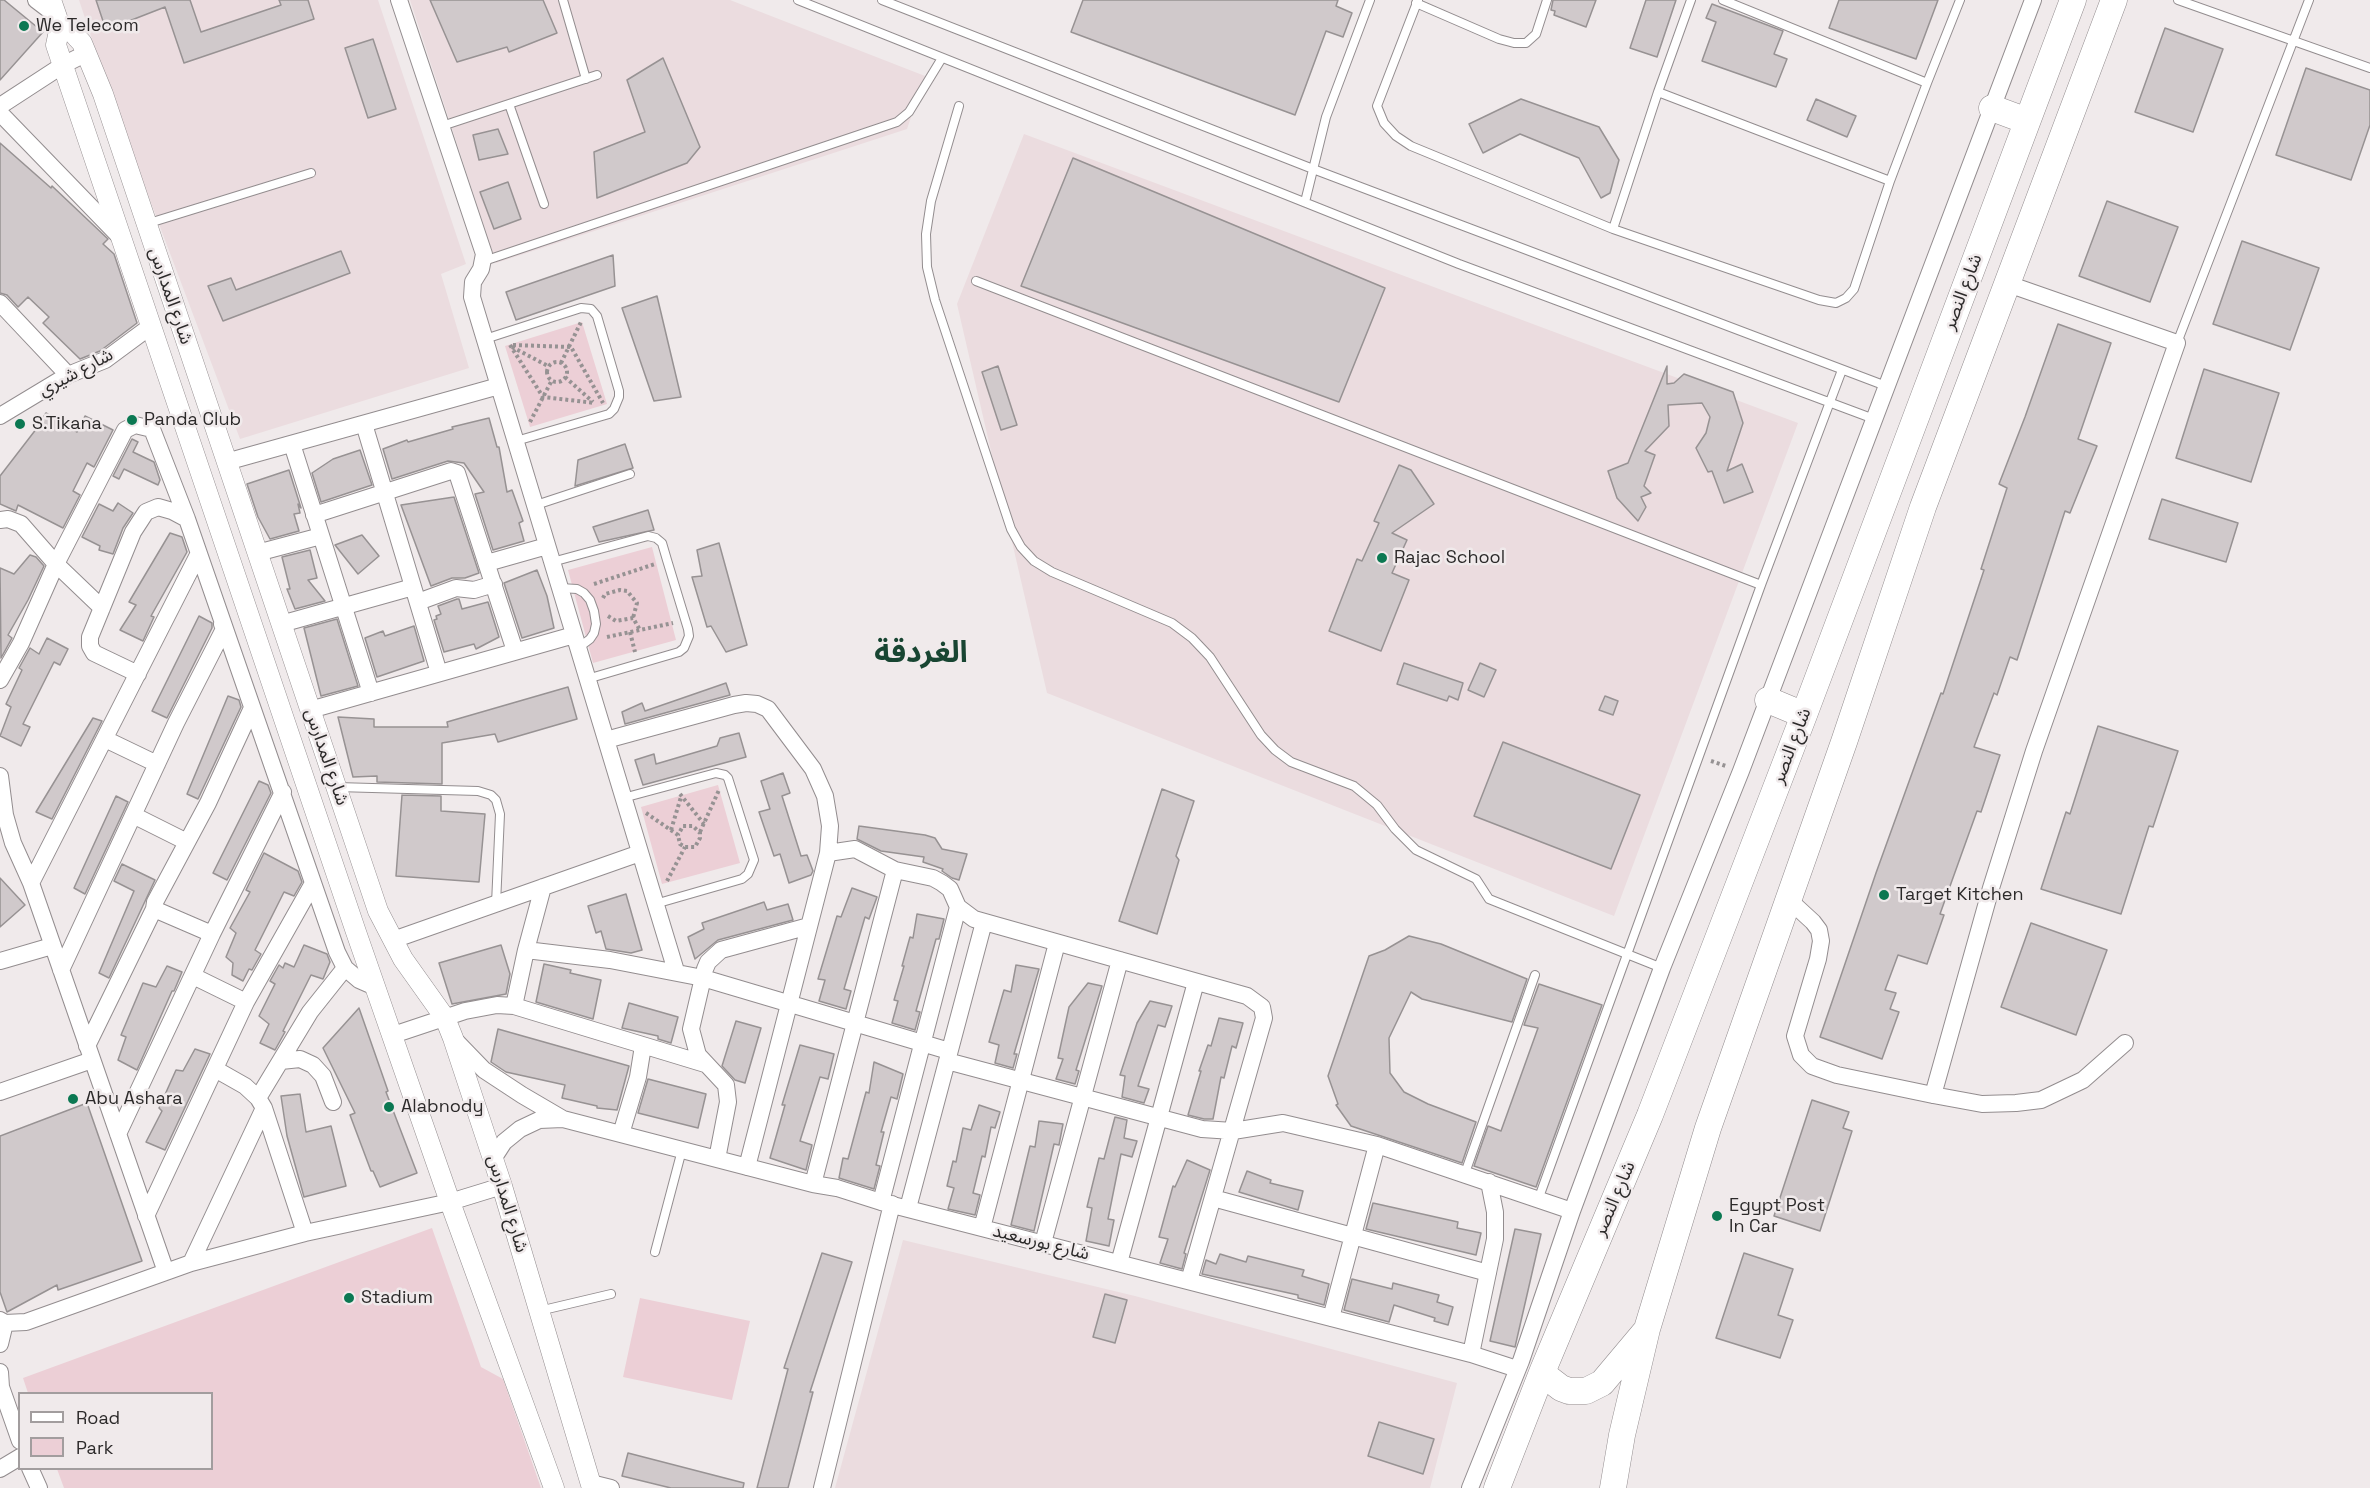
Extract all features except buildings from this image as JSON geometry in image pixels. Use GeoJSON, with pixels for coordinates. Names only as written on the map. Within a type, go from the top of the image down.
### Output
{"type":"FeatureCollection","features":[{"type":"Feature","properties":{"kind":"main road","name":"شارع النصر"},"geometry":{"type":"LineString","coordinates":[[1497,1488],[1543,1370],[1650,1115],[1804,715],[2073,0]]}},
{"type":"Feature","properties":{"kind":"main road"},"geometry":{"type":"LineString","coordinates":[[1613,1488],[1622,1435],[1647,1329],[1708,1128],[1844,742],[1923,507],[2114,0]]}},
{"type":"Feature","properties":{"kind":"main road"},"geometry":{"type":"LineString","coordinates":[[1992,108],[2028,121]]}},
{"type":"Feature","properties":{"kind":"main road"},"geometry":{"type":"LineString","coordinates":[[1768,700],[1804,715]]}},
{"type":"Feature","properties":{"kind":"main road"},"geometry":{"type":"LineString","coordinates":[[1543,1370],[1548,1378],[1561,1388],[1569,1391],[1586,1391],[1602,1383],[1647,1329]]}},
{"type":"Feature","properties":{"kind":"street"},"geometry":{"type":"LineString","coordinates":[[36,0],[56,14]]}},
{"type":"Feature","properties":{"kind":"street"},"geometry":{"type":"LineString","coordinates":[[399,0],[482,246],[484,261],[473,282],[472,289],[486,342],[519,440],[550,554],[568,588],[587,679],[675,971]]}},
{"type":"Feature","properties":{"kind":"street"},"geometry":{"type":"LineString","coordinates":[[1470,1488],[1517,1369],[1572,1211],[1662,968],[1741,771],[2033,0]]}},
{"type":"Feature","properties":{"kind":"street","name":"شارع المدارس"},"geometry":{"type":"LineString","coordinates":[[56,14],[78,38],[87,53],[378,911],[424,990],[446,1018],[502,1186],[592,1486]]}},
{"type":"Feature","properties":{"kind":"street","name":"شارع المدارس"},"geometry":{"type":"LineString","coordinates":[[56,14],[56,45],[121,239],[375,987],[554,1488]]}},
{"type":"Feature","properties":{"kind":"street"},"geometry":{"type":"LineString","coordinates":[[0,106],[63,65],[87,53]]}},
{"type":"Feature","properties":{"kind":"street"},"geometry":{"type":"LineString","coordinates":[[0,113],[121,239]]}},
{"type":"Feature","properties":{"kind":"street"},"geometry":{"type":"LineString","coordinates":[[1933,1095],[1991,888],[2031,761],[2177,343],[2008,284]]}},
{"type":"Feature","properties":{"kind":"street"},"geometry":{"type":"LineString","coordinates":[[0,303],[68,375]]}},
{"type":"Feature","properties":{"kind":"street","name":"شارع شيري"},"geometry":{"type":"LineString","coordinates":[[0,416],[68,375],[105,360],[151,326]]}},
{"type":"Feature","properties":{"kind":"street"},"geometry":{"type":"LineString","coordinates":[[226,462],[499,386]]}},
{"type":"Feature","properties":{"kind":"street"},"geometry":{"type":"LineString","coordinates":[[364,424],[439,673]]}},
{"type":"Feature","properties":{"kind":"street"},"geometry":{"type":"LineString","coordinates":[[0,680],[21,643],[56,564],[126,429],[130,426],[152,429],[187,519],[251,710],[283,792],[312,885],[337,952],[345,968],[359,980],[375,987]]}},
{"type":"Feature","properties":{"kind":"street"},"geometry":{"type":"LineString","coordinates":[[292,444],[371,693]]}},
{"type":"Feature","properties":{"kind":"street"},"geometry":{"type":"LineString","coordinates":[[314,515],[451,471],[457,473],[515,651]]}},
{"type":"Feature","properties":{"kind":"street"},"geometry":{"type":"LineString","coordinates":[[138,674],[94,653],[90,646],[90,637],[133,532],[146,512],[158,507],[187,519]]}},
{"type":"Feature","properties":{"kind":"street"},"geometry":{"type":"LineString","coordinates":[[0,520],[8,519],[21,524],[56,564],[102,608]]}},
{"type":"Feature","properties":{"kind":"street"},"geometry":{"type":"LineString","coordinates":[[257,553],[321,536]]}},
{"type":"Feature","properties":{"kind":"street"},"geometry":{"type":"LineString","coordinates":[[487,563],[550,554]]}},
{"type":"Feature","properties":{"kind":"street"},"geometry":{"type":"LineString","coordinates":[[31,883],[198,555]]}},
{"type":"Feature","properties":{"kind":"street"},"geometry":{"type":"LineString","coordinates":[[281,624],[344,607],[456,588],[474,590],[494,584]]}},
{"type":"Feature","properties":{"kind":"street"},"geometry":{"type":"LineString","coordinates":[[61,970],[157,764],[224,628],[222,624]]}},
{"type":"Feature","properties":{"kind":"street"},"geometry":{"type":"LineString","coordinates":[[310,710],[515,651],[580,641]]}},
{"type":"Feature","properties":{"kind":"street"},"geometry":{"type":"LineString","coordinates":[[606,740],[734,705],[758,704],[768,709],[813,769],[825,796],[830,826],[828,853],[747,1167]]}},
{"type":"Feature","properties":{"kind":"street"},"geometry":{"type":"LineString","coordinates":[[0,1092],[90,1053],[154,909],[155,902],[208,803],[251,710]]}},
{"type":"Feature","properties":{"kind":"street"},"geometry":{"type":"LineString","coordinates":[[105,739],[157,764]]}},
{"type":"Feature","properties":{"kind":"street"},"geometry":{"type":"LineString","coordinates":[[0,777],[5,815],[13,843],[31,883],[166,1272]]}},
{"type":"Feature","properties":{"kind":"street"},"geometry":{"type":"LineString","coordinates":[[118,1134],[212,934],[283,792]]}},
{"type":"Feature","properties":{"kind":"street"},"geometry":{"type":"LineString","coordinates":[[133,815],[187,842]]}},
{"type":"Feature","properties":{"kind":"street"},"geometry":{"type":"LineString","coordinates":[[828,853],[855,849],[895,870],[933,878],[950,889],[958,907],[974,919],[1247,996],[1262,1007],[1264,1018],[1189,1281]]}},
{"type":"Feature","properties":{"kind":"street"},"geometry":{"type":"LineString","coordinates":[[393,940],[640,853]]}},
{"type":"Feature","properties":{"kind":"street"},"geometry":{"type":"LineString","coordinates":[[813,1184],[895,870]]}},
{"type":"Feature","properties":{"kind":"street"},"geometry":{"type":"LineString","coordinates":[[146,1216],[246,1002],[312,885]]}},
{"type":"Feature","properties":{"kind":"street"},"geometry":{"type":"LineString","coordinates":[[514,1006],[543,887]]}},
{"type":"Feature","properties":{"kind":"street"},"geometry":{"type":"LineString","coordinates":[[1788,899],[1813,921],[1819,930],[1821,941],[1818,959],[1795,1036],[1801,1055],[1812,1066],[1837,1075],[1982,1104],[2041,1100],[2083,1080],[2125,1043]]}},
{"type":"Feature","properties":{"kind":"street"},"geometry":{"type":"LineString","coordinates":[[822,1488],[894,1205],[922,1043],[958,907]]}},
{"type":"Feature","properties":{"kind":"street"},"geometry":{"type":"LineString","coordinates":[[154,909],[212,934]]}},
{"type":"Feature","properties":{"kind":"street"},"geometry":{"type":"LineString","coordinates":[[894,1205],[948,1056],[984,922]]}},
{"type":"Feature","properties":{"kind":"street"},"geometry":{"type":"LineString","coordinates":[[717,1159],[728,1102],[726,1085],[705,1064],[693,1043],[691,1029],[708,962],[721,950],[809,926]]}},
{"type":"Feature","properties":{"kind":"street"},"geometry":{"type":"LineString","coordinates":[[982,1228],[1057,943]]}},
{"type":"Feature","properties":{"kind":"street"},"geometry":{"type":"LineString","coordinates":[[0,961],[52,945]]}},
{"type":"Feature","properties":{"kind":"street"},"geometry":{"type":"LineString","coordinates":[[526,950],[675,971],[703,978],[922,1043],[948,1056],[1021,1080],[1202,1129],[1233,1131],[1283,1123],[1377,1145],[1572,1211]]}},
{"type":"Feature","properties":{"kind":"street"},"geometry":{"type":"LineString","coordinates":[[1043,1244],[1120,960]]}},
{"type":"Feature","properties":{"kind":"street"},"geometry":{"type":"LineString","coordinates":[[191,1263],[281,1061],[310,1012],[345,968]]}},
{"type":"Feature","properties":{"kind":"street"},"geometry":{"type":"LineString","coordinates":[[193,976],[246,1002]]}},
{"type":"Feature","properties":{"kind":"street"},"geometry":{"type":"LineString","coordinates":[[1119,1263],[1196,982]]}},
{"type":"Feature","properties":{"kind":"street"},"geometry":{"type":"LineString","coordinates":[[393,1035],[481,1007],[514,1006],[705,1064]]}},
{"type":"Feature","properties":{"kind":"street","name":"شارع بورسعيد"},"geometry":{"type":"LineString","coordinates":[[453,1038],[484,1070],[563,1119],[813,1184],[837,1188],[894,1205],[1471,1354],[1517,1369]]}},
{"type":"Feature","properties":{"kind":"street"},"geometry":{"type":"LineString","coordinates":[[621,1134],[638,1077],[643,1046]]}},
{"type":"Feature","properties":{"kind":"street"},"geometry":{"type":"LineString","coordinates":[[281,1061],[300,1059],[313,1065],[323,1076],[333,1102]]}},
{"type":"Feature","properties":{"kind":"street"},"geometry":{"type":"LineString","coordinates":[[215,1069],[231,1076],[261,1103],[304,1233]]}},
{"type":"Feature","properties":{"kind":"street","name":"شارع بورسعيد"},"geometry":{"type":"LineString","coordinates":[[493,1159],[504,1142],[520,1129],[539,1120],[563,1119]]}},
{"type":"Feature","properties":{"kind":"street"},"geometry":{"type":"LineString","coordinates":[[1331,1318],[1377,1145]]}},
{"type":"Feature","properties":{"kind":"street"},"geometry":{"type":"LineString","coordinates":[[1471,1354],[1496,1226],[1490,1182]]}},
{"type":"Feature","properties":{"kind":"street"},"geometry":{"type":"LineString","coordinates":[[0,1344],[3,1322],[26,1322],[191,1263],[304,1233],[450,1202],[502,1186]]}},
{"type":"Feature","properties":{"kind":"street"},"geometry":{"type":"LineString","coordinates":[[1213,1198],[1488,1273]]}},
{"type":"Feature","properties":{"kind":"street"},"geometry":{"type":"LineString","coordinates":[[0,1372],[2,1388],[18,1434]]}},
{"type":"Feature","properties":{"kind":"street"},"geometry":{"type":"LineString","coordinates":[[0,1468],[18,1458]]}},
{"type":"Feature","properties":{"kind":"street"},"geometry":{"type":"LineString","coordinates":[[31,1470],[39,1488]]}},
{"type":"Feature","properties":{"kind":"street"},"geometry":{"type":"LineString","coordinates":[[592,1486],[611,1488]]}},
{"type":"Feature","properties":{"kind":"lane"},"geometry":{"type":"LineString","coordinates":[[563,0],[586,79]]}},
{"type":"Feature","properties":{"kind":"lane"},"geometry":{"type":"LineString","coordinates":[[798,0],[1459,264],[1874,419]]}},
{"type":"Feature","properties":{"kind":"lane"},"geometry":{"type":"LineString","coordinates":[[882,0],[1314,169],[1886,386]]}},
{"type":"Feature","properties":{"kind":"lane"},"geometry":{"type":"LineString","coordinates":[[1305,202],[1326,117],[1370,0]]}},
{"type":"Feature","properties":{"kind":"lane"},"geometry":{"type":"LineString","coordinates":[[1547,0],[1536,34],[1526,43],[1499,39],[1417,1],[1377,106],[1384,123],[1411,146],[1613,229],[1819,300],[1836,303],[1846,298],[1854,289],[1890,181],[1960,0]]}},
{"type":"Feature","properties":{"kind":"lane"},"geometry":{"type":"LineString","coordinates":[[1613,229],[1691,0]]}},
{"type":"Feature","properties":{"kind":"lane"},"geometry":{"type":"LineString","coordinates":[[1723,0],[1927,83]]}},
{"type":"Feature","properties":{"kind":"lane"},"geometry":{"type":"LineString","coordinates":[[2178,0],[2370,68]]}},
{"type":"Feature","properties":{"kind":"lane"},"geometry":{"type":"LineString","coordinates":[[2177,343],[2309,0]]}},
{"type":"Feature","properties":{"kind":"lane"},"geometry":{"type":"LineString","coordinates":[[484,261],[897,122],[909,112],[942,58]]}},
{"type":"Feature","properties":{"kind":"lane"},"geometry":{"type":"LineString","coordinates":[[442,126],[597,75]]}},
{"type":"Feature","properties":{"kind":"lane"},"geometry":{"type":"LineString","coordinates":[[1658,92],[1890,181]]}},
{"type":"Feature","properties":{"kind":"lane"},"geometry":{"type":"LineString","coordinates":[[509,104],[544,204]]}},
{"type":"Feature","properties":{"kind":"lane"},"geometry":{"type":"LineString","coordinates":[[959,106],[932,201],[926,234],[927,267],[935,300],[1007,518],[1021,547],[1034,561],[1052,572],[1179,628],[1210,657],[1261,735],[1275,750],[1292,762],[1354,786],[1377,805],[1395,829],[1416,850],[1476,879],[1489,899],[1662,968]]}},
{"type":"Feature","properties":{"kind":"lane"},"geometry":{"type":"LineString","coordinates":[[146,224],[311,173]]}},
{"type":"Feature","properties":{"kind":"lane"},"geometry":{"type":"LineString","coordinates":[[976,281],[1761,585]]}},
{"type":"Feature","properties":{"kind":"lane"},"geometry":{"type":"LineString","coordinates":[[486,342],[581,308],[588,308],[597,316],[619,391],[617,404],[609,414],[519,440]]}},
{"type":"Feature","properties":{"kind":"lane"},"geometry":{"type":"LineString","coordinates":[[1538,1200],[1761,585],[1842,370]]}},
{"type":"Feature","properties":{"kind":"lane"},"geometry":{"type":"LineString","coordinates":[[536,505],[630,474]]}},
{"type":"Feature","properties":{"kind":"lane"},"geometry":{"type":"LineString","coordinates":[[550,554],[648,536],[656,538],[662,543],[685,620],[689,636],[684,648],[679,652],[587,679]]}},
{"type":"Feature","properties":{"kind":"lane"},"geometry":{"type":"LineString","coordinates":[[568,588],[590,600],[594,611],[596,624],[594,633],[580,641]]}},
{"type":"Feature","properties":{"kind":"lane"},"geometry":{"type":"LineString","coordinates":[[623,798],[716,773],[725,775],[728,778],[754,860],[752,867],[742,879],[655,904]]}},
{"type":"Feature","properties":{"kind":"lane"},"geometry":{"type":"LineString","coordinates":[[336,787],[478,791],[491,795],[496,800],[500,814],[496,904]]}},
{"type":"Feature","properties":{"kind":"lane"},"geometry":{"type":"LineString","coordinates":[[1465,1173],[1535,975]]}},
{"type":"Feature","properties":{"kind":"lane"},"geometry":{"type":"LineString","coordinates":[[655,1252],[682,1150]]}},
{"type":"Feature","properties":{"kind":"lane"},"geometry":{"type":"LineString","coordinates":[[539,1311],[611,1294]]}},
{"type":"Feature","properties":{"kind":"path"},"geometry":{"type":"LineString","coordinates":[[561,363],[588,308]]}},
{"type":"Feature","properties":{"kind":"path"},"geometry":{"type":"LineString","coordinates":[[486,342],[510,345],[569,346]]}},
{"type":"Feature","properties":{"kind":"path"},"geometry":{"type":"LineString","coordinates":[[510,345],[548,366]]}},
{"type":"Feature","properties":{"kind":"path"},"geometry":{"type":"LineString","coordinates":[[510,345],[543,397]]}},
{"type":"Feature","properties":{"kind":"path"},"geometry":{"type":"LineString","coordinates":[[543,397],[603,404],[569,346]]}},
{"type":"Feature","properties":{"kind":"path"},"geometry":{"type":"LineString","coordinates":[[552,363],[561,363],[566,367],[565,377],[561,381],[552,380],[548,376],[548,366],[552,363]]}},
{"type":"Feature","properties":{"kind":"path"},"geometry":{"type":"LineString","coordinates":[[565,377],[594,403]]}},
{"type":"Feature","properties":{"kind":"path"},"geometry":{"type":"LineString","coordinates":[[519,440],[552,380]]}},
{"type":"Feature","properties":{"kind":"path"},"geometry":{"type":"LineString","coordinates":[[568,588],[667,560]]}},
{"type":"Feature","properties":{"kind":"path"},"geometry":{"type":"LineString","coordinates":[[602,600],[605,594],[620,590],[627,591],[637,603],[633,618],[640,630]]}},
{"type":"Feature","properties":{"kind":"path"},"geometry":{"type":"LineString","coordinates":[[605,609],[608,618],[616,621],[633,618]]}},
{"type":"Feature","properties":{"kind":"path"},"geometry":{"type":"LineString","coordinates":[[580,641],[685,620]]}},
{"type":"Feature","properties":{"kind":"path"},"geometry":{"type":"LineString","coordinates":[[630,632],[638,664]]}},
{"type":"Feature","properties":{"kind":"path"},"geometry":{"type":"LineString","coordinates":[[1699,756],[1741,771]]}},
{"type":"Feature","properties":{"kind":"path"},"geometry":{"type":"LineString","coordinates":[[700,833],[693,826],[688,825],[679,830],[680,844],[685,847],[695,847],[725,775]]}},
{"type":"Feature","properties":{"kind":"path"},"geometry":{"type":"LineString","coordinates":[[672,784],[704,824]]}},
{"type":"Feature","properties":{"kind":"path"},"geometry":{"type":"LineString","coordinates":[[671,831],[681,796]]}},
{"type":"Feature","properties":{"kind":"path"},"geometry":{"type":"LineString","coordinates":[[623,798],[678,835]]}},
{"type":"Feature","properties":{"kind":"path"},"geometry":{"type":"LineString","coordinates":[[655,904],[685,847]]}},
{"type":"Feature","properties":{"kind":"shaded area"},"geometry":{"type":"Polygon","coordinates":[[[79,0],[378,0],[466,264],[441,274],[469,368],[240,439],[113,102],[79,0]]]}},
{"type":"Feature","properties":{"kind":"shaded area"},"geometry":{"type":"Polygon","coordinates":[[[410,0],[730,0],[925,76],[907,129],[496,263],[410,0]]]}},
{"type":"Feature","properties":{"kind":"shaded area","name":"Rajac School"},"geometry":{"type":"Polygon","coordinates":[[[1024,134],[1798,423],[1614,916],[1047,693],[957,304],[1024,134]]]}},
{"type":"Feature","properties":{"kind":"shaded area"},"geometry":{"type":"Polygon","coordinates":[[[903,1240],[1135,1296],[1457,1383],[1430,1488],[835,1488],[903,1240]]]}},
{"type":"Feature","properties":{"kind":"green space"},"geometry":{"type":"Polygon","coordinates":[[[582,322],[607,404],[530,427],[505,346],[582,322]]]}},
{"type":"Feature","properties":{"kind":"green space"},"geometry":{"type":"Polygon","coordinates":[[[652,547],[676,640],[593,663],[568,570],[652,547]]]}},
{"type":"Feature","properties":{"kind":"green space"},"geometry":{"type":"Polygon","coordinates":[[[718,785],[740,863],[662,884],[641,807],[718,785]]]}},
{"type":"Feature","properties":{"kind":"green space","name":"Stadium"},"geometry":{"type":"Polygon","coordinates":[[[432,1228],[481,1367],[503,1379],[541,1488],[64,1488],[57,1470],[213,1470],[213,1392],[28,1392],[23,1378],[432,1228]]]}},
{"type":"Feature","properties":{"kind":"green space"},"geometry":{"type":"Polygon","coordinates":[[[640,1298],[750,1321],[732,1400],[623,1377],[640,1298]]]}},
{"type":"Feature","properties":{"kind":"place","name":"We Telecom"},"geometry":{"type":"Point","coordinates":[24,26]}},
{"type":"Feature","properties":{"kind":"place","name":"Panda Club"},"geometry":{"type":"Point","coordinates":[132,420]}},
{"type":"Feature","properties":{"kind":"place","name":"S.Tikana"},"geometry":{"type":"Point","coordinates":[20,424]}},
{"type":"Feature","properties":{"kind":"place","name":"Rajac School"},"geometry":{"type":"Point","coordinates":[1382,558]}},
{"type":"Feature","properties":{"kind":"place","name":"Target Kitchen"},"geometry":{"type":"Point","coordinates":[1884,895]}},
{"type":"Feature","properties":{"kind":"place","name":"Abu Ashara"},"geometry":{"type":"Point","coordinates":[73,1099]}},
{"type":"Feature","properties":{"kind":"place","name":"Alabnody"},"geometry":{"type":"Point","coordinates":[389,1107]}},
{"type":"Feature","properties":{"kind":"place","name":"Egypt Post In Car"},"geometry":{"type":"Point","coordinates":[1717,1216]}},
{"type":"Feature","properties":{"kind":"place","name":"Stadium"},"geometry":{"type":"Point","coordinates":[349,1298]}},
{"type":"Feature","properties":{"kind":"district","name":"الغردقة"},"geometry":{"type":"Point","coordinates":[921,654]}}]}
